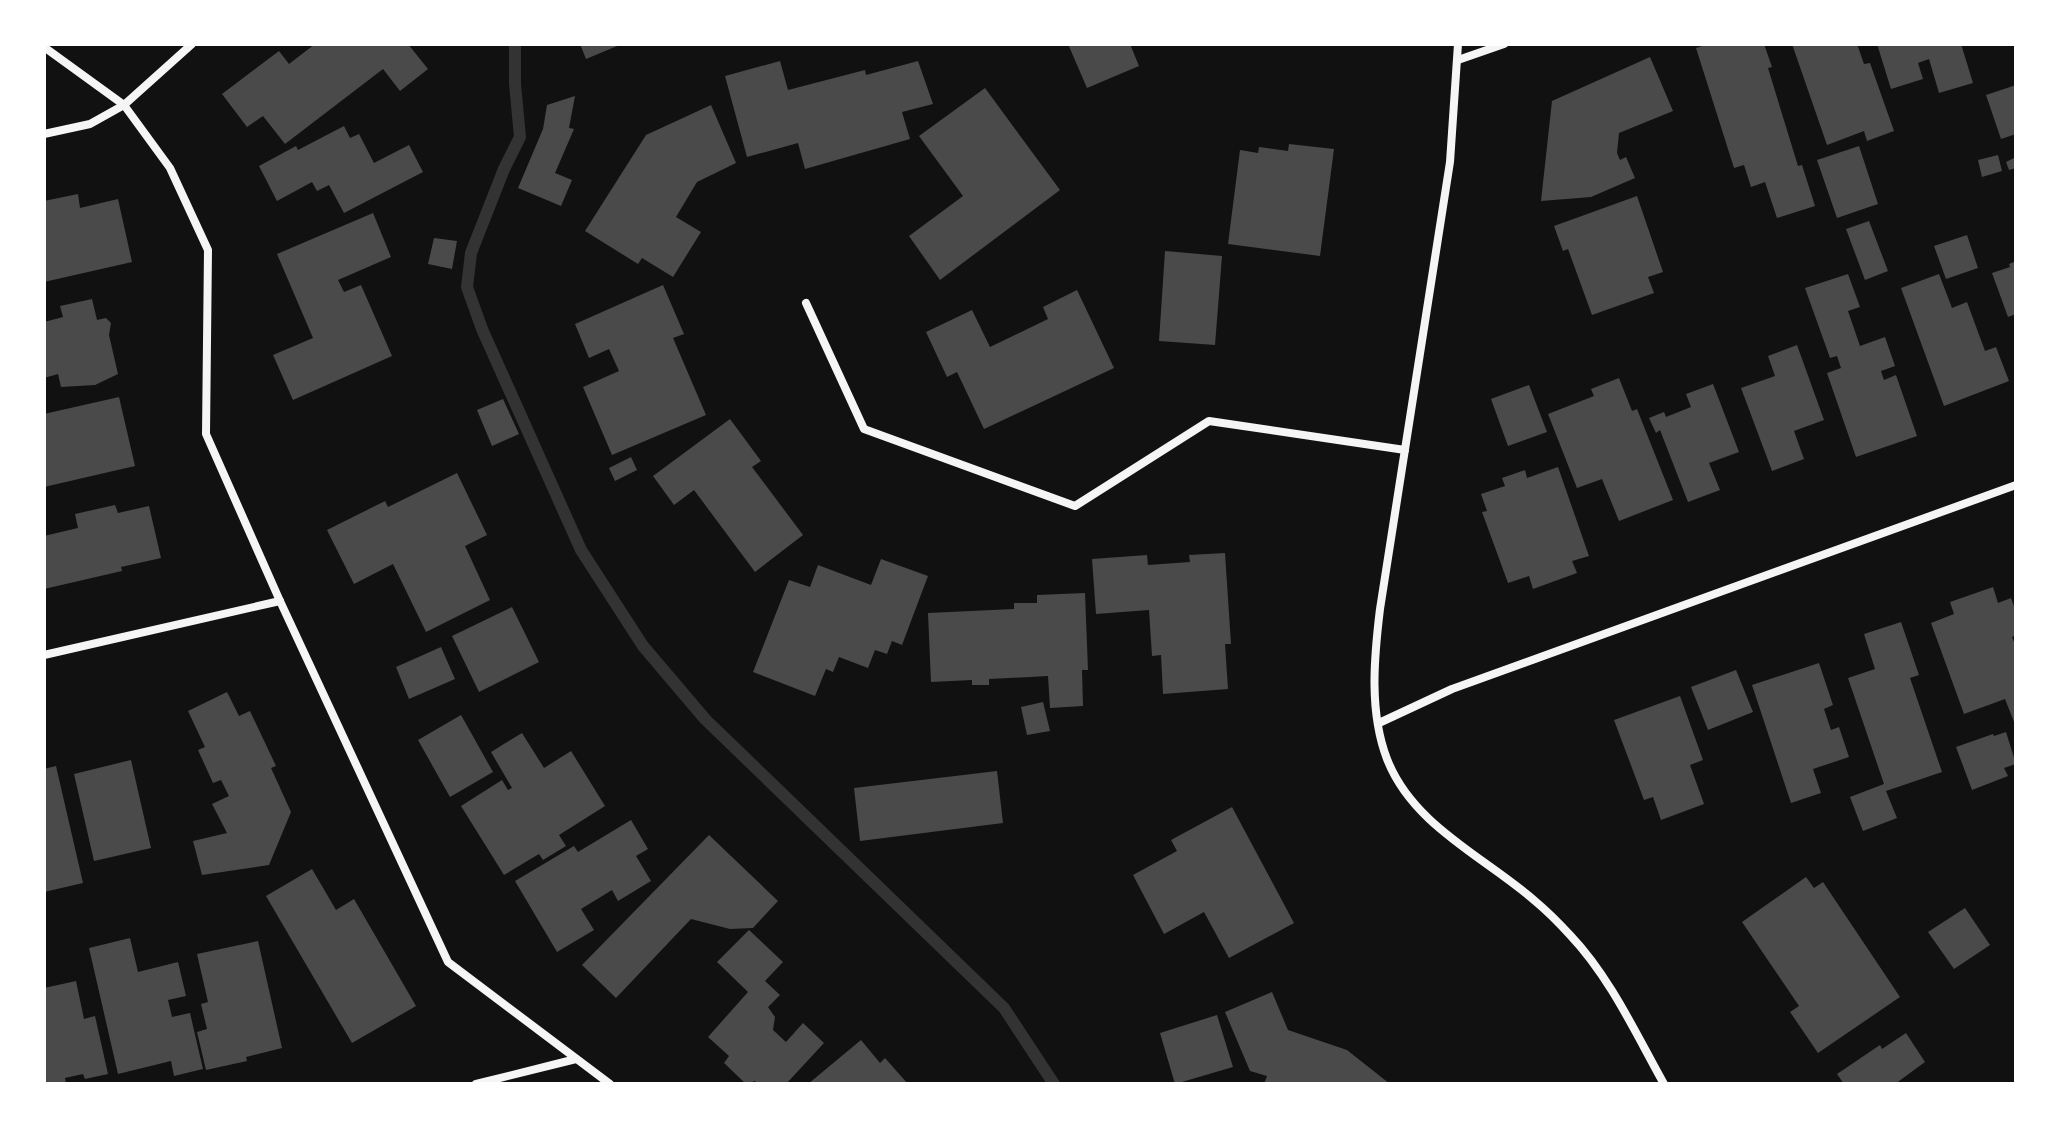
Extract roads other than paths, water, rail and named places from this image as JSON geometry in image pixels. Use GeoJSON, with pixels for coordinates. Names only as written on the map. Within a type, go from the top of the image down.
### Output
{"type":"FeatureCollection","features":[{"type":"Feature","properties":{"kind":"street"},"geometry":{"type":"LineString","coordinates":[[44,134],[90,124],[124,105],[192,44]]}},
{"type":"Feature","properties":{"kind":"street"},"geometry":{"type":"LineString","coordinates":[[1458,44],[1450,162],[1373,667],[1379,723],[1388,760],[1412,801],[1449,836],[1534,900],[1573,938],[1604,978],[1664,1084]]}},
{"type":"Feature","properties":{"kind":"street"},"geometry":{"type":"LineString","coordinates":[[1458,60],[1504,44]]}},
{"type":"Feature","properties":{"kind":"street"},"geometry":{"type":"LineString","coordinates":[[44,47],[124,105],[170,168],[208,250],[206,434],[448,962],[610,1084]]}},
{"type":"Feature","properties":{"kind":"street"},"geometry":{"type":"LineString","coordinates":[[806,303],[864,429],[1075,506],[1209,421],[1405,450]]}},
{"type":"Feature","properties":{"kind":"street"},"geometry":{"type":"LineString","coordinates":[[1379,723],[1452,689],[2016,485]]}},
{"type":"Feature","properties":{"kind":"street"},"geometry":{"type":"LineString","coordinates":[[44,655],[280,601]]}},
{"type":"Feature","properties":{"kind":"street"},"geometry":{"type":"LineString","coordinates":[[476,1084],[576,1059]]}},
{"type":"Feature","properties":{"kind":"waterway"},"geometry":{"type":"LineString","coordinates":[[515,44],[520,137],[471,253],[467,287],[482,329],[581,550],[643,646],[705,719],[1004,1008],[1054,1084]]}}]}
